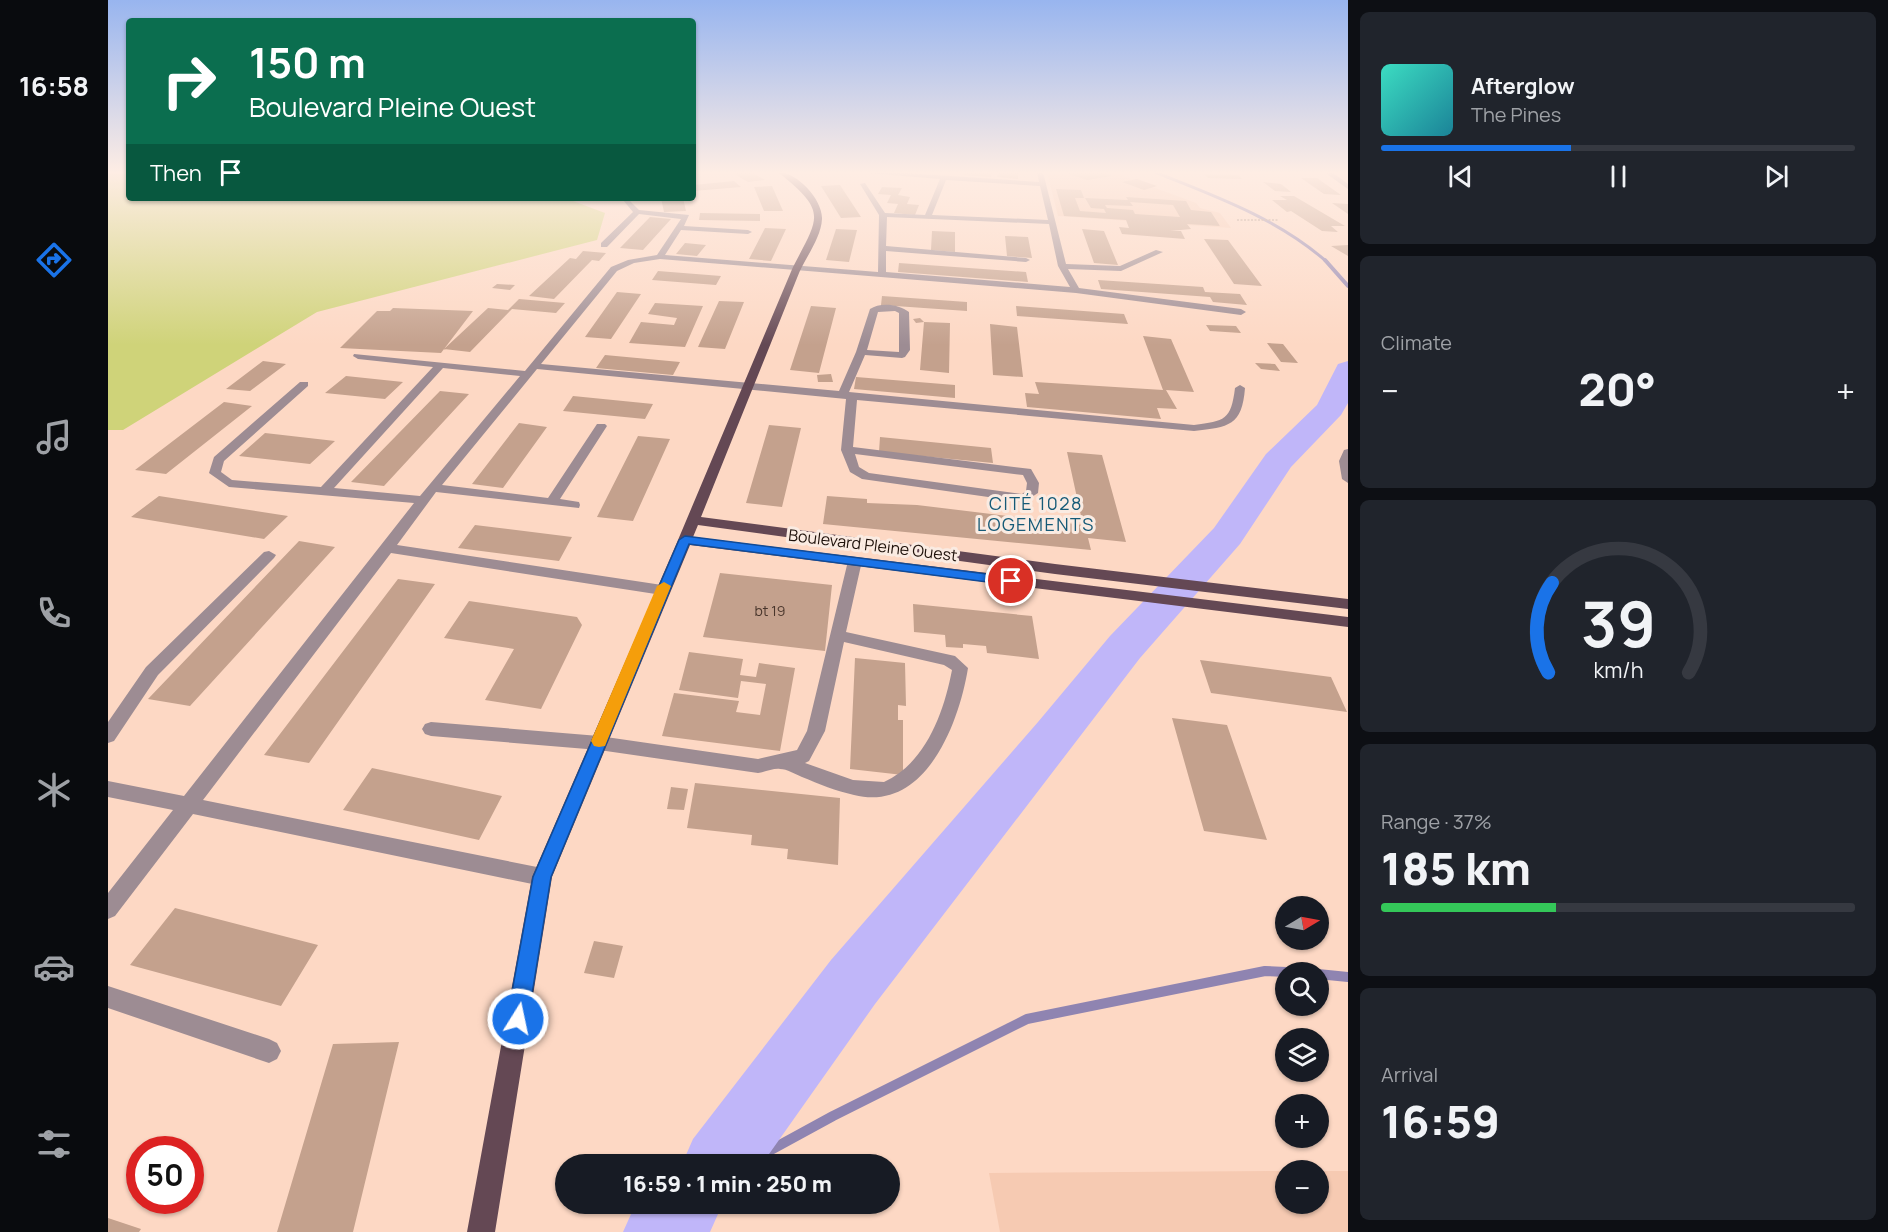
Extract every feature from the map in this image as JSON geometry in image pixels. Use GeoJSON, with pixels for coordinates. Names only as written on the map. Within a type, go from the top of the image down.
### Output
{"type":"FeatureCollection","features":[{"type":"Feature","properties":{"kind":"main road"},"geometry":{"type":"LineString","coordinates":[[481,1232],[542,877],[685,540],[797,267],[816,229]]}},
{"type":"Feature","properties":{"kind":"main road"},"geometry":{"type":"LineString","coordinates":[[693,520],[1055,569],[1348,604]]}},
{"type":"Feature","properties":{"kind":"main road","name":"Boulevard Pleine Ouest"},"geometry":{"type":"LineString","coordinates":[[685,540],[1348,622]]}},
{"type":"Feature","properties":{"kind":"street"},"geometry":{"type":"LineString","coordinates":[[604,245],[619,229]]}},
{"type":"Feature","properties":{"kind":"street"},"geometry":{"type":"LineString","coordinates":[[660,257],[679,229]]}},
{"type":"Feature","properties":{"kind":"street"},"geometry":{"type":"LineString","coordinates":[[705,229],[748,232]]}},
{"type":"Feature","properties":{"kind":"street"},"geometry":{"type":"LineString","coordinates":[[882,274],[883,229]]}},
{"type":"Feature","properties":{"kind":"street"},"geometry":{"type":"LineString","coordinates":[[1052,229],[1062,266],[1076,290]]}},
{"type":"Feature","properties":{"kind":"street"},"geometry":{"type":"LineString","coordinates":[[882,248],[1026,260]]}},
{"type":"Feature","properties":{"kind":"street"},"geometry":{"type":"LineString","coordinates":[[1062,266],[1121,269],[1159,252]]}},
{"type":"Feature","properties":{"kind":"street"},"geometry":{"type":"LineString","coordinates":[[108,909],[423,500],[614,269],[624,263],[660,257],[797,267],[1076,290],[1241,312]]}},
{"type":"Feature","properties":{"kind":"street"},"geometry":{"type":"LineString","coordinates":[[847,450],[1020,470],[1027,472],[1033,483],[1032,493],[1024,498],[866,476],[854,469],[847,450],[847,395],[874,309],[897,308],[904,312],[905,350],[902,355],[891,356],[861,352]]}},
{"type":"Feature","properties":{"kind":"street"},"geometry":{"type":"LineString","coordinates":[[358,356],[440,365],[747,386],[1194,428],[1212,426],[1227,420],[1238,408],[1240,388]]}},
{"type":"Feature","properties":{"kind":"street"},"geometry":{"type":"LineString","coordinates":[[324,492],[440,365]]}},
{"type":"Feature","properties":{"kind":"street"},"geometry":{"type":"LineString","coordinates":[[304,384],[218,460],[215,473],[230,483],[423,500]]}},
{"type":"Feature","properties":{"kind":"street"},"geometry":{"type":"LineString","coordinates":[[552,502],[601,426]]}},
{"type":"Feature","properties":{"kind":"street"},"geometry":{"type":"LineString","coordinates":[[1348,453],[1345,461],[1348,479]]}},
{"type":"Feature","properties":{"kind":"street"},"geometry":{"type":"LineString","coordinates":[[433,488],[574,506]]}},
{"type":"Feature","properties":{"kind":"street"},"geometry":{"type":"LineString","coordinates":[[388,548],[662,590]]}},
{"type":"Feature","properties":{"kind":"street"},"geometry":{"type":"LineString","coordinates":[[108,736],[152,671],[269,555]]}},
{"type":"Feature","properties":{"kind":"street"},"geometry":{"type":"LineString","coordinates":[[431,729],[599,743],[758,766],[803,756],[816,732],[855,561]]}},
{"type":"Feature","properties":{"kind":"street"},"geometry":{"type":"LineString","coordinates":[[780,761],[859,788],[879,791],[901,784],[939,738],[959,679],[960,668],[949,660],[838,635]]}},
{"type":"Feature","properties":{"kind":"street"},"geometry":{"type":"LineString","coordinates":[[108,789],[542,877]]}},
{"type":"Feature","properties":{"kind":"street"},"geometry":{"type":"LineString","coordinates":[[108,997],[269,1051]]}},
{"type":"Feature","properties":{"kind":"shaded area"},"geometry":{"type":"Polygon","coordinates":[[[1275,1171],[1275,1214],[1329,1214],[1329,1171],[1348,1171],[1348,1232],[1000,1232],[989,1173],[1275,1171]]]}},
{"type":"Feature","properties":{"kind":"green space"},"geometry":{"type":"Polygon","coordinates":[[[108,229],[600,229],[597,240],[317,312],[123,430],[108,430],[108,229]]]}},
{"type":"Feature","properties":{"kind":"building"},"geometry":{"type":"Polygon","coordinates":[[[638,229],[662,229],[643,250],[620,248],[638,229]]]}},
{"type":"Feature","properties":{"kind":"building"},"geometry":{"type":"Polygon","coordinates":[[[764,229],[786,229],[771,261],[749,259],[764,229]]]}},
{"type":"Feature","properties":{"kind":"building"},"geometry":{"type":"Polygon","coordinates":[[[836,229],[857,230],[849,262],[826,260],[836,229]]]}},
{"type":"Feature","properties":{"kind":"building"},"geometry":{"type":"Polygon","coordinates":[[[1082,229],[1104,231],[1118,265],[1094,263],[1082,229]]]}},
{"type":"Feature","properties":{"kind":"building"},"geometry":{"type":"Polygon","coordinates":[[[1120,229],[1186,229],[1170,231],[1181,231],[1185,239],[1122,234],[1120,229]]]}},
{"type":"Feature","properties":{"kind":"building"},"geometry":{"type":"Polygon","coordinates":[[[1320,229],[1335,229],[1338,232],[1320,229]]]}},
{"type":"Feature","properties":{"kind":"building"},"geometry":{"type":"Polygon","coordinates":[[[932,231],[955,232],[955,252],[931,250],[932,231]]]}},
{"type":"Feature","properties":{"kind":"building"},"geometry":{"type":"Polygon","coordinates":[[[1005,236],[1028,237],[1032,258],[1007,256],[1005,236]]]}},
{"type":"Feature","properties":{"kind":"building"},"geometry":{"type":"Polygon","coordinates":[[[1204,239],[1228,240],[1262,286],[1234,284],[1204,239]]]}},
{"type":"Feature","properties":{"kind":"building"},"geometry":{"type":"Polygon","coordinates":[[[685,243],[706,245],[697,256],[676,254],[685,243]]]}},
{"type":"Feature","properties":{"kind":"building"},"geometry":{"type":"Polygon","coordinates":[[[1348,245],[1348,256],[1331,246],[1348,245]]]}},
{"type":"Feature","properties":{"kind":"building"},"geometry":{"type":"Polygon","coordinates":[[[583,251],[606,253],[599,261],[592,260],[554,299],[529,296],[570,258],[576,259],[583,251]]]}},
{"type":"Feature","properties":{"kind":"building"},"geometry":{"type":"Polygon","coordinates":[[[899,263],[1026,272],[1028,282],[898,272],[899,263]]]}},
{"type":"Feature","properties":{"kind":"building"},"geometry":{"type":"Polygon","coordinates":[[[658,271],[721,276],[716,285],[652,280],[658,271]]]}},
{"type":"Feature","properties":{"kind":"building"},"geometry":{"type":"Polygon","coordinates":[[[1098,280],[1203,287],[1205,292],[1240,294],[1247,305],[1213,302],[1210,297],[1101,289],[1098,280]]]}},
{"type":"Feature","properties":{"kind":"building"},"geometry":{"type":"Polygon","coordinates":[[[497,284],[515,285],[510,290],[492,288],[497,284]]]}},
{"type":"Feature","properties":{"kind":"building"},"geometry":{"type":"Polygon","coordinates":[[[617,292],[641,294],[611,339],[585,337],[617,292]]]}},
{"type":"Feature","properties":{"kind":"building"},"geometry":{"type":"Polygon","coordinates":[[[882,296],[967,302],[967,311],[881,305],[882,296]]]}},
{"type":"Feature","properties":{"kind":"building"},"geometry":{"type":"Polygon","coordinates":[[[519,299],[565,303],[556,313],[512,309],[470,352],[444,349],[488,308],[508,310],[519,299]]]}},
{"type":"Feature","properties":{"kind":"building"},"geometry":{"type":"Polygon","coordinates":[[[719,301],[744,302],[725,349],[698,347],[719,301]]]}},
{"type":"Feature","properties":{"kind":"building"},"geometry":{"type":"Polygon","coordinates":[[[655,303],[703,306],[685,347],[629,343],[641,322],[674,325],[677,318],[648,314],[655,303]]]}},
{"type":"Feature","properties":{"kind":"building"},"geometry":{"type":"Polygon","coordinates":[[[811,306],[836,308],[819,373],[790,370],[811,306]]]}},
{"type":"Feature","properties":{"kind":"building"},"geometry":{"type":"Polygon","coordinates":[[[1016,306],[1124,314],[1128,324],[1017,316],[1016,306]]]}},
{"type":"Feature","properties":{"kind":"building"},"geometry":{"type":"Polygon","coordinates":[[[393,308],[473,311],[441,353],[340,348],[377,311],[390,311],[393,308]]]}},
{"type":"Feature","properties":{"kind":"building"},"geometry":{"type":"Polygon","coordinates":[[[920,318],[924,322],[916,323],[913,319],[920,318]]]}},
{"type":"Feature","properties":{"kind":"building"},"geometry":{"type":"Polygon","coordinates":[[[924,322],[950,323],[949,373],[920,370],[924,322]]]}},
{"type":"Feature","properties":{"kind":"building"},"geometry":{"type":"Polygon","coordinates":[[[990,324],[1017,327],[1023,377],[993,375],[990,324]]]}},
{"type":"Feature","properties":{"kind":"building"},"geometry":{"type":"Polygon","coordinates":[[[1206,325],[1236,326],[1241,333],[1210,331],[1206,325]]]}},
{"type":"Feature","properties":{"kind":"building"},"geometry":{"type":"Polygon","coordinates":[[[1143,336],[1171,339],[1194,392],[1166,390],[1177,409],[1157,408],[1161,419],[1027,407],[1025,393],[1039,394],[1035,382],[1163,390],[1143,336]]]}},
{"type":"Feature","properties":{"kind":"building"},"geometry":{"type":"Polygon","coordinates":[[[1267,343],[1283,344],[1298,363],[1281,362],[1267,343]]]}},
{"type":"Feature","properties":{"kind":"building"},"geometry":{"type":"Polygon","coordinates":[[[605,355],[680,362],[673,375],[596,368],[605,355]]]}},
{"type":"Feature","properties":{"kind":"building"},"geometry":{"type":"Polygon","coordinates":[[[263,361],[286,364],[250,391],[226,389],[263,361]]]}},
{"type":"Feature","properties":{"kind":"building"},"geometry":{"type":"Polygon","coordinates":[[[1255,363],[1275,364],[1280,371],[1261,369],[1255,363]]]}},
{"type":"Feature","properties":{"kind":"building"},"geometry":{"type":"Polygon","coordinates":[[[831,374],[833,382],[818,382],[817,375],[831,374]]]}},
{"type":"Feature","properties":{"kind":"building"},"geometry":{"type":"Polygon","coordinates":[[[346,376],[403,382],[385,399],[325,393],[346,376]]]}},
{"type":"Feature","properties":{"kind":"building"},"geometry":{"type":"Polygon","coordinates":[[[856,377],[955,385],[955,398],[854,389],[856,377]]]}},
{"type":"Feature","properties":{"kind":"building"},"geometry":{"type":"Polygon","coordinates":[[[440,391],[469,394],[384,486],[351,482],[440,391]]]}},
{"type":"Feature","properties":{"kind":"building"},"geometry":{"type":"Polygon","coordinates":[[[573,396],[653,404],[645,419],[563,411],[573,396]]]}},
{"type":"Feature","properties":{"kind":"building"},"geometry":{"type":"Polygon","coordinates":[[[224,402],[252,406],[166,474],[135,470],[224,402]]]}},
{"type":"Feature","properties":{"kind":"building"},"geometry":{"type":"Polygon","coordinates":[[[519,423],[547,427],[503,488],[472,484],[519,423]]]}},
{"type":"Feature","properties":{"kind":"building"},"geometry":{"type":"Polygon","coordinates":[[[769,425],[801,428],[782,507],[746,503],[769,425]]]}},
{"type":"Feature","properties":{"kind":"building"},"geometry":{"type":"Polygon","coordinates":[[[265,433],[335,441],[310,464],[239,456],[265,433]]]}},
{"type":"Feature","properties":{"kind":"building"},"geometry":{"type":"Polygon","coordinates":[[[638,436],[670,439],[633,521],[597,517],[638,436]]]}},
{"type":"Feature","properties":{"kind":"building"},"geometry":{"type":"Polygon","coordinates":[[[880,437],[991,448],[993,463],[879,452],[880,437]]]}},
{"type":"Feature","properties":{"kind":"building"},"geometry":{"type":"Polygon","coordinates":[[[1067,452],[1102,455],[1126,542],[1088,538],[1091,550],[823,524],[827,496],[867,499],[867,503],[917,505],[1083,525],[1067,452]]]}},
{"type":"Feature","properties":{"kind":"building"},"geometry":{"type":"Polygon","coordinates":[[[159,496],[288,516],[264,539],[131,517],[159,496]]]}},
{"type":"Feature","properties":{"kind":"building"},"geometry":{"type":"Polygon","coordinates":[[[475,525],[572,537],[559,561],[458,548],[475,525]]]}},
{"type":"Feature","properties":{"kind":"building"},"geometry":{"type":"Polygon","coordinates":[[[299,541],[335,547],[190,706],[148,699],[299,541]]]}},
{"type":"Feature","properties":{"kind":"building"},"geometry":{"type":"Polygon","coordinates":[[[720,573],[832,585],[825,651],[703,637],[720,573]]]}},
{"type":"Feature","properties":{"kind":"building"},"geometry":{"type":"Polygon","coordinates":[[[398,579],[435,584],[309,763],[264,755],[398,579]]]}},
{"type":"Feature","properties":{"kind":"building"},"geometry":{"type":"Polygon","coordinates":[[[469,601],[577,617],[582,625],[541,709],[485,700],[514,649],[444,638],[469,601]]]}},
{"type":"Feature","properties":{"kind":"building"},"geometry":{"type":"Polygon","coordinates":[[[913,604],[1032,616],[1039,659],[987,653],[986,646],[963,644],[963,648],[946,647],[945,635],[914,632],[913,604]]]}},
{"type":"Feature","properties":{"kind":"building"},"geometry":{"type":"Polygon","coordinates":[[[689,652],[743,659],[740,675],[756,677],[759,663],[795,668],[780,751],[662,736],[674,693],[739,701],[736,712],[760,715],[766,684],[741,681],[738,698],[679,690],[689,652]]]}},
{"type":"Feature","properties":{"kind":"building"},"geometry":{"type":"Polygon","coordinates":[[[855,658],[905,663],[906,706],[898,705],[898,720],[903,720],[903,775],[850,769],[855,658]]]}},
{"type":"Feature","properties":{"kind":"building"},"geometry":{"type":"Polygon","coordinates":[[[1200,660],[1331,677],[1347,712],[1211,693],[1200,660]]]}},
{"type":"Feature","properties":{"kind":"building"},"geometry":{"type":"Polygon","coordinates":[[[1172,718],[1227,725],[1267,840],[1204,831],[1172,718]]]}},
{"type":"Feature","properties":{"kind":"building"},"geometry":{"type":"Polygon","coordinates":[[[372,768],[502,796],[479,840],[343,810],[372,768]]]}},
{"type":"Feature","properties":{"kind":"building"},"geometry":{"type":"Polygon","coordinates":[[[695,783],[840,798],[838,865],[787,859],[788,849],[751,845],[752,835],[687,828],[695,783]]]}},
{"type":"Feature","properties":{"kind":"building"},"geometry":{"type":"Polygon","coordinates":[[[671,787],[688,789],[684,810],[667,809],[671,787]]]}},
{"type":"Feature","properties":{"kind":"building"},"geometry":{"type":"Polygon","coordinates":[[[175,908],[318,945],[281,1006],[130,965],[175,908]]]}},
{"type":"Feature","properties":{"kind":"building"},"geometry":{"type":"Polygon","coordinates":[[[594,941],[623,946],[614,978],[584,973],[594,941]]]}},
{"type":"Feature","properties":{"kind":"building"},"geometry":{"type":"Polygon","coordinates":[[[399,1042],[353,1232],[277,1232],[333,1044],[399,1042]]]}},
{"type":"Feature","properties":{"kind":"building"},"geometry":{"type":"Polygon","coordinates":[[[108,1218],[141,1229],[139,1232],[108,1232],[108,1218]]]}},
{"type":"Feature","properties":{"kind":"waterway"},"geometry":{"type":"LineString","coordinates":[[1281,229],[1308,246],[1326,261]]}},
{"type":"Feature","properties":{"kind":"waterway"},"geometry":{"type":"LineString","coordinates":[[1326,261],[1348,286]]}},
{"type":"Feature","properties":{"kind":"waterway"},"geometry":{"type":"LineString","coordinates":[[725,1154],[853,982],[1125,647],[1227,536],[1278,461],[1330,409],[1348,370]]}},
{"type":"Feature","properties":{"kind":"waterway"},"geometry":{"type":"LineString","coordinates":[[763,1154],[833,1116],[1027,1019],[1265,971],[1275,971]]}},
{"type":"Feature","properties":{"kind":"waterway"},"geometry":{"type":"LineString","coordinates":[[1329,975],[1348,977]]}},
{"type":"Feature","properties":{"kind":"waterway"},"geometry":{"type":"LineString","coordinates":[[661,1232],[677,1214]]}},
{"type":"Feature","properties":{"kind":"slow traffic"},"geometry":{"type":"LineString","coordinates":[[599,741],[664,586]]}},
{"type":"Feature","properties":{"kind":"district","name":"CITÉ 1028 LOGEMENTS"},"geometry":{"type":"Point","coordinates":[1036,514]}},
{"type":"Feature","properties":{"kind":"route"},"geometry":{"type":"LineString","coordinates":[[518,1019],[542,877],[685,540],[1011,581]]}}]}
